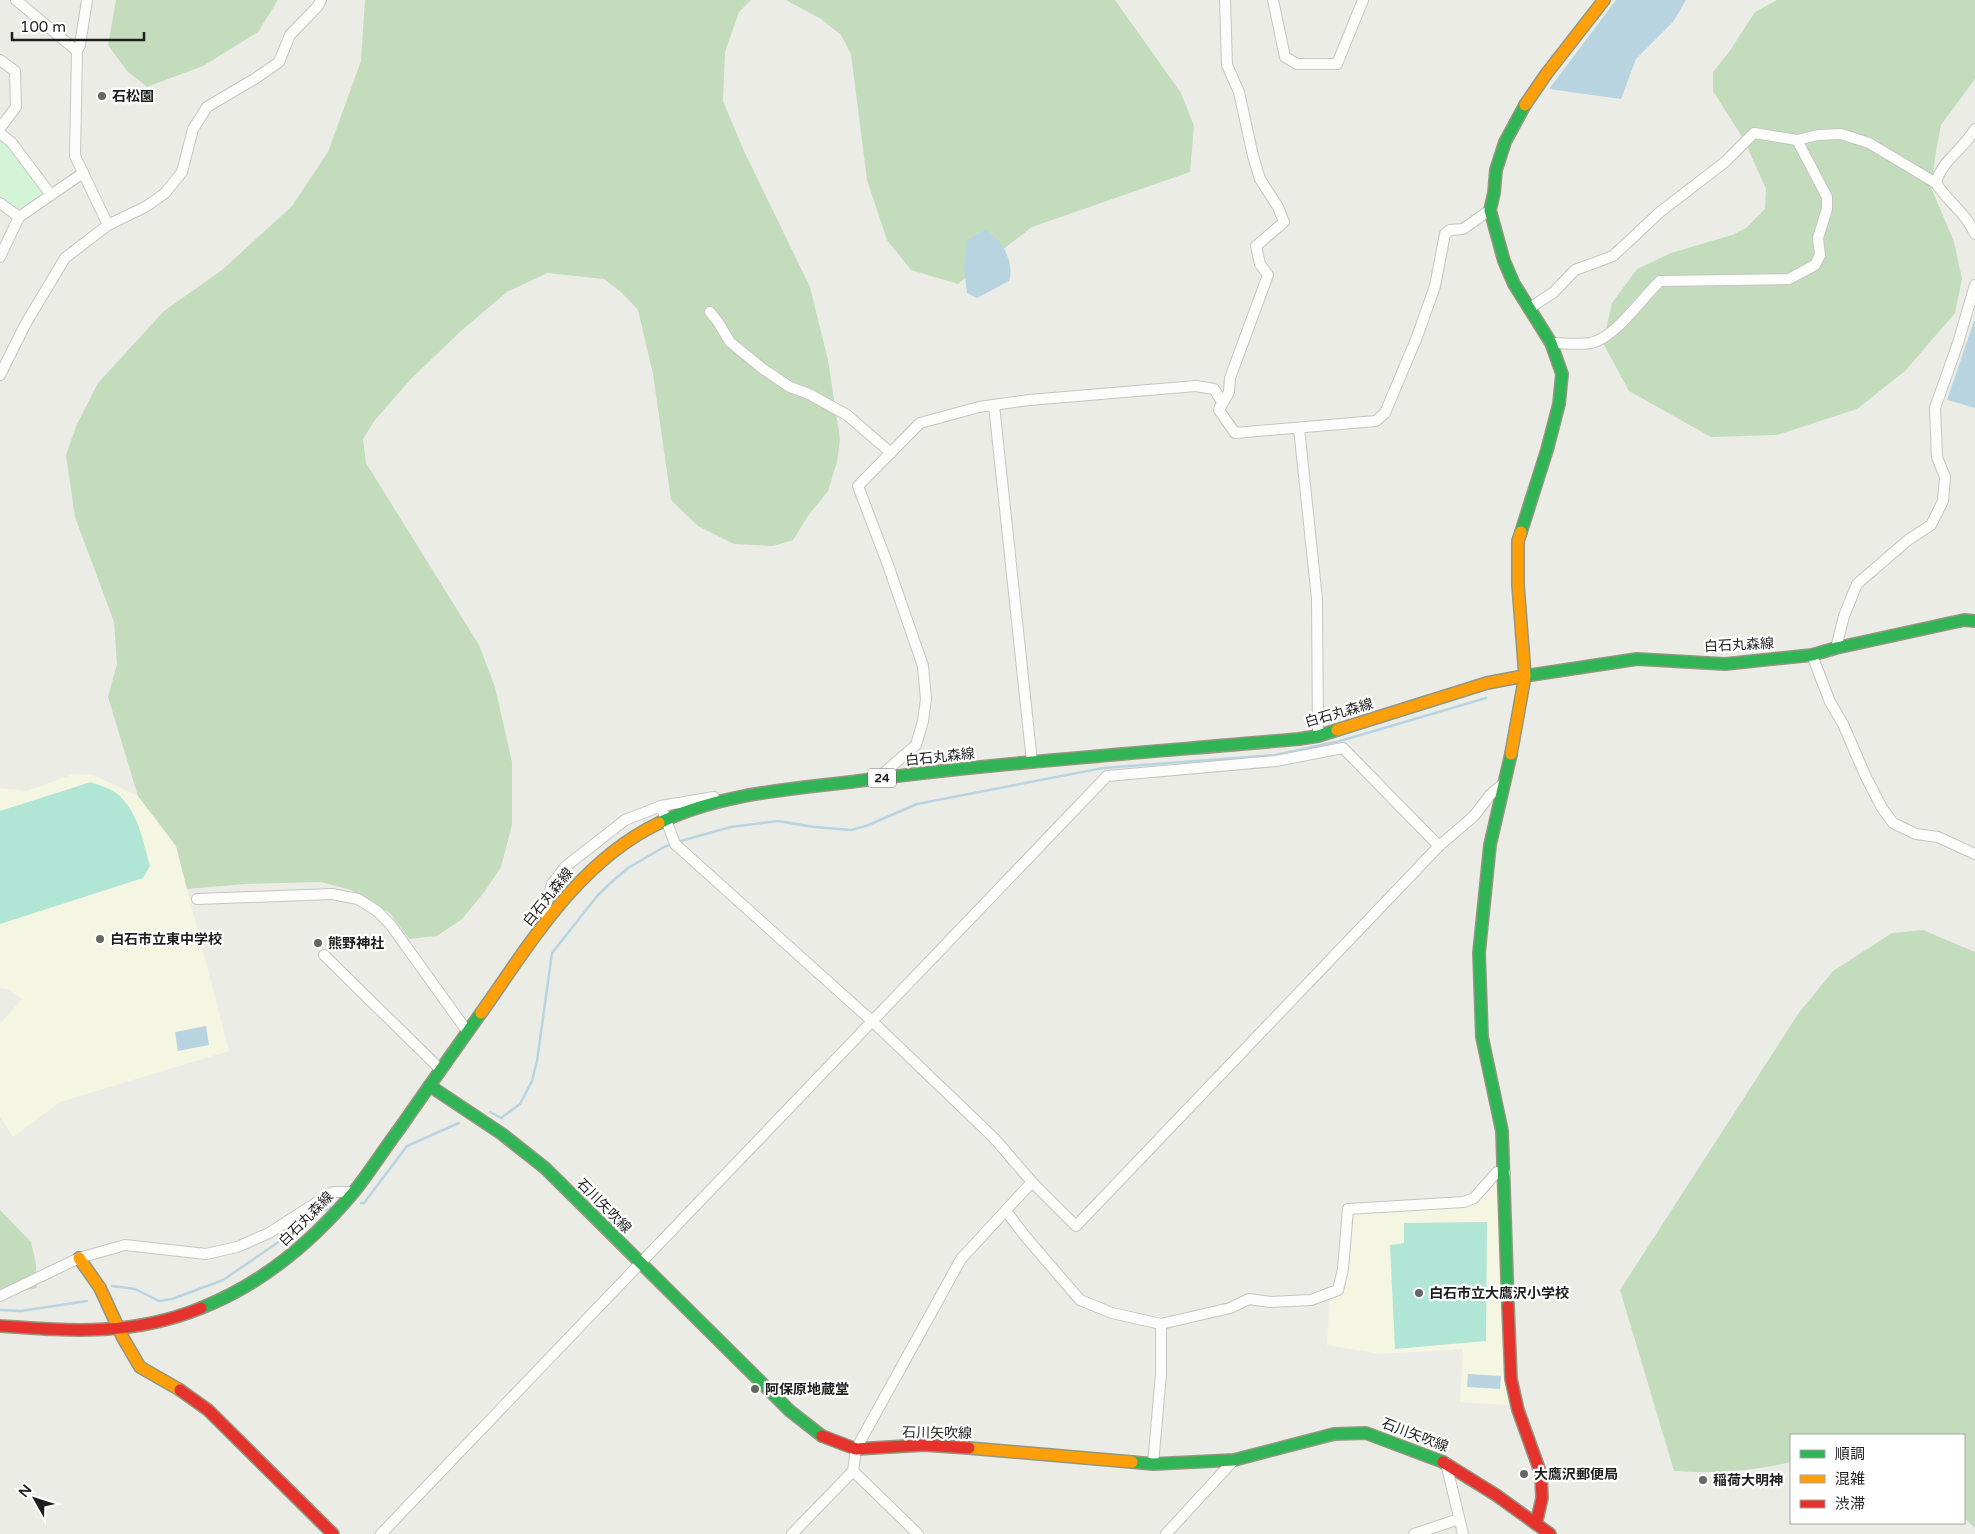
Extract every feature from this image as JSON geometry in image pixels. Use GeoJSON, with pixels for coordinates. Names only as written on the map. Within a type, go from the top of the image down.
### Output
{"type":"FeatureCollection","features":[{"type":"Feature","properties":{"kind":"main road"},"geometry":{"type":"LineString","coordinates":[[1536,1524],[1542,1498],[1541,1474],[1518,1410],[1511,1379],[1502,1131],[1482,1037],[1479,953],[1490,845],[1517,729],[1525,676],[1518,585],[1518,541],[1547,450],[1559,404],[1562,374],[1551,344],[1514,284],[1504,261],[1490,210],[1496,170],[1505,142],[1547,73],[1604,0]]}},
{"type":"Feature","properties":{"kind":"main road","name":"白石丸森線"},"geometry":{"type":"LineString","coordinates":[[0,1326],[86,1330],[148,1324],[194,1310],[229,1295],[261,1278],[303,1247],[354,1192],[562,900],[594,866],[623,843],[666,820],[700,807],[729,800],[878,778],[1032,762],[1299,740],[1318,736],[1486,683],[1525,676],[1637,659],[1725,664],[1812,655],[1964,620],[1975,621]]}},
{"type":"Feature","properties":{"kind":"main road","name":"石川矢吹線"},"geometry":{"type":"LineString","coordinates":[[430,1086],[502,1134],[545,1168],[790,1411],[818,1435],[856,1449],[924,1445],[1034,1452],[1154,1464],[1234,1460],[1334,1434],[1366,1433],[1446,1463],[1496,1495],[1550,1534]]}},
{"type":"Feature","properties":{"kind":"main road"},"geometry":{"type":"LineString","coordinates":[[79,1258],[100,1288],[123,1338],[140,1367],[187,1394],[208,1410],[333,1534]]}},
{"type":"Feature","properties":{"kind":"street"},"geometry":{"type":"LineString","coordinates":[[16,0],[77,51]]}},
{"type":"Feature","properties":{"kind":"street"},"geometry":{"type":"LineString","coordinates":[[88,0],[80,45],[77,51],[75,156],[108,225]]}},
{"type":"Feature","properties":{"kind":"street"},"geometry":{"type":"LineString","coordinates":[[0,375],[3,358],[65,258],[108,225],[147,206],[164,194],[182,172],[193,129],[207,107],[279,62],[290,35],[318,6],[321,0]]}},
{"type":"Feature","properties":{"kind":"street"},"geometry":{"type":"LineString","coordinates":[[1219,410],[1229,392],[1230,378],[1268,275],[1260,264],[1256,246],[1284,222],[1278,207],[1260,179],[1239,92],[1227,65],[1225,0]]}},
{"type":"Feature","properties":{"kind":"street"},"geometry":{"type":"LineString","coordinates":[[1273,0],[1285,57],[1297,64],[1337,64],[1363,0]]}},
{"type":"Feature","properties":{"kind":"street"},"geometry":{"type":"LineString","coordinates":[[0,60],[15,71],[16,107],[0,128]]}},
{"type":"Feature","properties":{"kind":"street"},"geometry":{"type":"LineString","coordinates":[[1936,184],[1943,166],[1970,138],[1975,129]]}},
{"type":"Feature","properties":{"kind":"street"},"geometry":{"type":"LineString","coordinates":[[0,133],[12,143],[51,195]]}},
{"type":"Feature","properties":{"kind":"street"},"geometry":{"type":"LineString","coordinates":[[1530,308],[1554,292],[1575,270],[1613,256],[1660,212],[1725,162],[1754,133],[1797,140],[1818,135],[1841,134],[1869,143],[1936,184],[1942,193],[1963,214],[1975,234]]}},
{"type":"Feature","properties":{"kind":"street"},"geometry":{"type":"LineString","coordinates":[[1551,344],[1591,343],[1610,335],[1647,292],[1660,281],[1789,279],[1815,265],[1820,255],[1818,238],[1827,209],[1827,197],[1797,140]]}},
{"type":"Feature","properties":{"kind":"street"},"geometry":{"type":"LineString","coordinates":[[0,257],[19,218],[83,173]]}},
{"type":"Feature","properties":{"kind":"street"},"geometry":{"type":"LineString","coordinates":[[0,203],[19,218]]}},
{"type":"Feature","properties":{"kind":"street"},"geometry":{"type":"LineString","coordinates":[[1219,410],[1235,433],[1376,421],[1382,417],[1417,337],[1435,286],[1445,234],[1450,230],[1463,229],[1490,210]]}},
{"type":"Feature","properties":{"kind":"street"},"geometry":{"type":"LineString","coordinates":[[1836,648],[1844,616],[1857,584],[1908,540],[1931,525],[1943,501],[1945,477],[1937,457],[1935,408],[1960,336],[1975,285]]}},
{"type":"Feature","properties":{"kind":"street"},"geometry":{"type":"LineString","coordinates":[[710,312],[730,342],[763,369],[790,387],[809,394],[847,415],[891,453]]}},
{"type":"Feature","properties":{"kind":"street"},"geometry":{"type":"LineString","coordinates":[[878,778],[916,745],[924,721],[926,699],[923,666],[858,486],[920,423],[979,407],[1029,400],[1196,386],[1214,389],[1222,402],[1219,410]]}},
{"type":"Feature","properties":{"kind":"street"},"geometry":{"type":"LineString","coordinates":[[994,405],[1032,762]]}},
{"type":"Feature","properties":{"kind":"street"},"geometry":{"type":"LineString","coordinates":[[1299,428],[1317,599],[1318,736]]}},
{"type":"Feature","properties":{"kind":"street"},"geometry":{"type":"LineString","coordinates":[[1812,655],[1830,702],[1843,724],[1865,776],[1882,808],[1893,823],[1916,834],[1938,837],[1975,854]]}},
{"type":"Feature","properties":{"kind":"street"},"geometry":{"type":"LineString","coordinates":[[381,1534],[1108,776],[1276,761],[1343,748],[1439,846]]}},
{"type":"Feature","properties":{"kind":"street"},"geometry":{"type":"LineString","coordinates":[[661,806],[674,841],[873,1022],[994,1138],[1032,1182],[1076,1226],[1439,846],[1474,816],[1490,795],[1506,782]]}},
{"type":"Feature","properties":{"kind":"street"},"geometry":{"type":"LineString","coordinates":[[549,917],[544,913],[552,884],[565,867],[625,820],[661,806],[716,796],[729,798],[729,800]]}},
{"type":"Feature","properties":{"kind":"street"},"geometry":{"type":"LineString","coordinates":[[197,899],[332,894],[358,899],[378,911],[390,924],[467,1032]]}},
{"type":"Feature","properties":{"kind":"street"},"geometry":{"type":"LineString","coordinates":[[324,955],[441,1070]]}},
{"type":"Feature","properties":{"kind":"street"},"geometry":{"type":"LineString","coordinates":[[1006,1211],[1080,1300],[1112,1313],[1161,1324],[1230,1308],[1249,1299],[1270,1302],[1311,1300],[1338,1290],[1343,1269],[1348,1209],[1464,1202],[1474,1198],[1498,1172],[1505,1173]]}},
{"type":"Feature","properties":{"kind":"street"},"geometry":{"type":"LineString","coordinates":[[792,1534],[852,1471],[856,1449],[961,1259],[1032,1182]]}},
{"type":"Feature","properties":{"kind":"street"},"geometry":{"type":"LineString","coordinates":[[0,1296],[79,1258],[125,1246],[206,1254],[236,1246],[269,1233],[333,1192],[354,1192]]}},
{"type":"Feature","properties":{"kind":"street"},"geometry":{"type":"LineString","coordinates":[[1154,1464],[1161,1324]]}},
{"type":"Feature","properties":{"kind":"street"},"geometry":{"type":"LineString","coordinates":[[1166,1534],[1234,1460]]}},
{"type":"Feature","properties":{"kind":"street"},"geometry":{"type":"LineString","coordinates":[[1446,1463],[1463,1534]]}},
{"type":"Feature","properties":{"kind":"street"},"geometry":{"type":"LineString","coordinates":[[852,1471],[918,1534]]}},
{"type":"Feature","properties":{"kind":"street"},"geometry":{"type":"LineString","coordinates":[[1414,1534],[1459,1520]]}},
{"type":"Feature","properties":{"kind":"shaded area","name":"白石市立東中学校"},"geometry":{"type":"Polygon","coordinates":[[[73,774],[93,775],[138,796],[176,846],[229,1051],[60,1102],[13,1137],[0,1117],[0,1024],[22,999],[8,989],[0,988],[0,788],[27,791],[73,774]]]}},
{"type":"Feature","properties":{"kind":"shaded area","name":"白石市立大鷹沢小学校"},"geometry":{"type":"Polygon","coordinates":[[[1495,1179],[1501,1179],[1513,1405],[1460,1402],[1463,1349],[1381,1354],[1327,1345],[1330,1296],[1343,1290],[1351,1213],[1472,1205],[1495,1179]]]}},
{"type":"Feature","properties":{"kind":"green space"},"geometry":{"type":"Polygon","coordinates":[[[116,0],[278,0],[258,32],[203,66],[147,87],[127,71],[108,45],[116,0]]]}},
{"type":"Feature","properties":{"kind":"green space"},"geometry":{"type":"Polygon","coordinates":[[[365,0],[751,0],[739,12],[725,52],[723,101],[744,151],[810,287],[828,360],[840,439],[837,462],[828,491],[808,516],[793,540],[773,546],[734,544],[698,526],[671,500],[653,374],[638,310],[622,293],[604,279],[547,273],[507,292],[461,331],[411,379],[375,420],[363,439],[366,463],[479,645],[495,687],[512,762],[512,825],[501,867],[485,891],[462,919],[437,936],[409,939],[390,913],[351,890],[321,882],[245,884],[187,889],[176,846],[138,796],[108,697],[117,664],[114,622],[75,517],[66,455],[77,424],[98,383],[164,311],[222,270],[292,206],[328,152],[361,61],[365,0]]]}},
{"type":"Feature","properties":{"kind":"green space"},"geometry":{"type":"Polygon","coordinates":[[[786,0],[1115,0],[1181,93],[1194,126],[1190,172],[1032,227],[958,284],[911,270],[887,240],[867,180],[851,54],[841,35],[821,19],[786,0]]]}},
{"type":"Feature","properties":{"kind":"green space"},"geometry":{"type":"Polygon","coordinates":[[[1777,0],[1975,0],[1975,79],[1941,125],[1931,187],[1954,242],[1962,279],[1955,313],[1905,371],[1857,409],[1777,435],[1711,437],[1629,391],[1603,343],[1612,303],[1637,269],[1671,253],[1732,235],[1746,228],[1765,209],[1766,189],[1744,140],[1713,91],[1713,72],[1729,52],[1755,12],[1777,0]]]}},
{"type":"Feature","properties":{"kind":"green space"},"geometry":{"type":"Polygon","coordinates":[[[0,140],[6,144],[42,193],[24,209],[17,210],[0,196],[0,140]]]}},
{"type":"Feature","properties":{"kind":"green space"},"geometry":{"type":"Polygon","coordinates":[[[91,782],[116,793],[130,808],[135,817],[150,866],[143,878],[0,924],[0,811],[91,782]]]}},
{"type":"Feature","properties":{"kind":"green space"},"geometry":{"type":"Polygon","coordinates":[[[1923,930],[1975,952],[1975,1528],[1965,1519],[1965,1434],[1790,1434],[1790,1462],[1733,1471],[1674,1471],[1620,1290],[1798,1014],[1833,971],[1892,933],[1923,930]]]}},
{"type":"Feature","properties":{"kind":"green space"},"geometry":{"type":"Polygon","coordinates":[[[0,1210],[31,1242],[36,1264],[37,1288],[0,1295],[0,1210]]]}},
{"type":"Feature","properties":{"kind":"green space"},"geometry":{"type":"Polygon","coordinates":[[[1487,1222],[1486,1341],[1395,1349],[1390,1245],[1404,1243],[1404,1223],[1487,1222]]]}},
{"type":"Feature","properties":{"kind":"water"},"geometry":{"type":"Polygon","coordinates":[[[1616,0],[1686,0],[1673,22],[1636,59],[1621,99],[1549,89],[1616,0]]]}},
{"type":"Feature","properties":{"kind":"water"},"geometry":{"type":"Polygon","coordinates":[[[985,230],[997,239],[1006,252],[1009,259],[1010,274],[1009,281],[977,298],[967,293],[964,269],[967,240],[985,230]]]}},
{"type":"Feature","properties":{"kind":"water"},"geometry":{"type":"Polygon","coordinates":[[[1975,321],[1975,408],[1947,400],[1975,321]]]}},
{"type":"Feature","properties":{"kind":"water"},"geometry":{"type":"Polygon","coordinates":[[[206,1026],[209,1045],[178,1051],[175,1032],[206,1026]]]}},
{"type":"Feature","properties":{"kind":"water"},"geometry":{"type":"Polygon","coordinates":[[[1468,1374],[1501,1376],[1500,1389],[1467,1387],[1468,1374]]]}},
{"type":"Feature","properties":{"kind":"waterway"},"geometry":{"type":"LineString","coordinates":[[677,842],[731,827],[778,821],[814,827],[851,830],[866,826],[917,804],[1103,768],[1275,755],[1340,741],[1486,698]]}},
{"type":"Feature","properties":{"kind":"waterway"},"geometry":{"type":"LineString","coordinates":[[490,1112],[501,1118],[520,1104],[532,1081],[537,1061],[552,953],[598,895],[616,878],[628,868],[672,844]]}},
{"type":"Feature","properties":{"kind":"waterway"},"geometry":{"type":"LineString","coordinates":[[361,1203],[364,1203],[407,1146],[459,1123]]}},
{"type":"Feature","properties":{"kind":"waterway"},"geometry":{"type":"LineString","coordinates":[[112,1286],[135,1289],[159,1301],[172,1299],[223,1280],[330,1207]]}},
{"type":"Feature","properties":{"kind":"waterway"},"geometry":{"type":"LineString","coordinates":[[0,1310],[21,1311],[87,1301]]}},
{"type":"Feature","properties":{"kind":"traffic: fast"},"geometry":{"type":"LineString","coordinates":[[1521,532],[1547,450],[1559,404],[1562,374],[1551,343],[1514,284],[1504,261],[1490,210],[1496,170],[1505,142],[1525,105]]}},
{"type":"Feature","properties":{"kind":"traffic: fast"},"geometry":{"type":"LineString","coordinates":[[1524,676],[1637,659],[1725,664],[1812,655],[1964,620],[1975,621]]}},
{"type":"Feature","properties":{"kind":"traffic: fast"},"geometry":{"type":"LineString","coordinates":[[659,823],[707,805],[783,790],[1023,763],[1299,739],[1337,730]]}},
{"type":"Feature","properties":{"kind":"traffic: fast"},"geometry":{"type":"LineString","coordinates":[[1508,1306],[1502,1131],[1482,1037],[1479,953],[1490,845],[1511,754]]}},
{"type":"Feature","properties":{"kind":"traffic: fast"},"geometry":{"type":"LineString","coordinates":[[201,1308],[245,1287],[265,1274],[303,1245],[320,1229],[365,1177],[481,1013]]}},
{"type":"Feature","properties":{"kind":"traffic: fast"},"geometry":{"type":"LineString","coordinates":[[430,1086],[502,1134],[545,1168],[790,1411],[822,1436]]}},
{"type":"Feature","properties":{"kind":"traffic: fast"},"geometry":{"type":"LineString","coordinates":[[1132,1462],[1153,1464],[1234,1460],[1334,1434],[1366,1433],[1443,1462]]}},
{"type":"Feature","properties":{"kind":"traffic: slow"},"geometry":{"type":"LineString","coordinates":[[1525,105],[1547,73],[1604,0]]}},
{"type":"Feature","properties":{"kind":"traffic: slow"},"geometry":{"type":"LineString","coordinates":[[1511,754],[1525,676],[1518,585],[1518,541],[1521,532]]}},
{"type":"Feature","properties":{"kind":"traffic: slow"},"geometry":{"type":"LineString","coordinates":[[1337,730],[1487,683],[1524,676]]}},
{"type":"Feature","properties":{"kind":"traffic: slow"},"geometry":{"type":"LineString","coordinates":[[481,1013],[538,932],[581,881],[604,859],[630,839],[659,823]]}},
{"type":"Feature","properties":{"kind":"traffic: slow"},"geometry":{"type":"LineString","coordinates":[[79,1258],[100,1288],[123,1338],[140,1367],[180,1390]]}},
{"type":"Feature","properties":{"kind":"traffic: slow"},"geometry":{"type":"LineString","coordinates":[[969,1448],[1132,1462]]}},
{"type":"Feature","properties":{"kind":"traffic: jam"},"geometry":{"type":"LineString","coordinates":[[1508,1306],[1511,1379],[1518,1410],[1541,1474],[1542,1498],[1536,1524]]}},
{"type":"Feature","properties":{"kind":"traffic: jam"},"geometry":{"type":"LineString","coordinates":[[0,1326],[77,1330],[126,1327],[176,1317],[201,1308]]}},
{"type":"Feature","properties":{"kind":"traffic: jam"},"geometry":{"type":"LineString","coordinates":[[180,1390],[208,1410],[333,1534]]}},
{"type":"Feature","properties":{"kind":"traffic: jam"},"geometry":{"type":"LineString","coordinates":[[822,1436],[856,1449],[924,1445],[969,1448]]}},
{"type":"Feature","properties":{"kind":"traffic: jam"},"geometry":{"type":"LineString","coordinates":[[1443,1462],[1496,1495],[1550,1534]]}},
{"type":"Feature","properties":{"kind":"place","name":"石松園"},"geometry":{"type":"Point","coordinates":[102,96]}},
{"type":"Feature","properties":{"kind":"place","name":"白石市立東中学校"},"geometry":{"type":"Point","coordinates":[100,939]}},
{"type":"Feature","properties":{"kind":"place","name":"熊野神社"},"geometry":{"type":"Point","coordinates":[318,943]}},
{"type":"Feature","properties":{"kind":"place","name":"白石市立大鷹沢小学校"},"geometry":{"type":"Point","coordinates":[1419,1293]}},
{"type":"Feature","properties":{"kind":"place","name":"阿保原地蔵堂"},"geometry":{"type":"Point","coordinates":[755,1389]}},
{"type":"Feature","properties":{"kind":"place","name":"大鷹沢郵便局"},"geometry":{"type":"Point","coordinates":[1524,1474]}},
{"type":"Feature","properties":{"kind":"place","name":"稲荷大明神"},"geometry":{"type":"Point","coordinates":[1703,1480]}}]}
